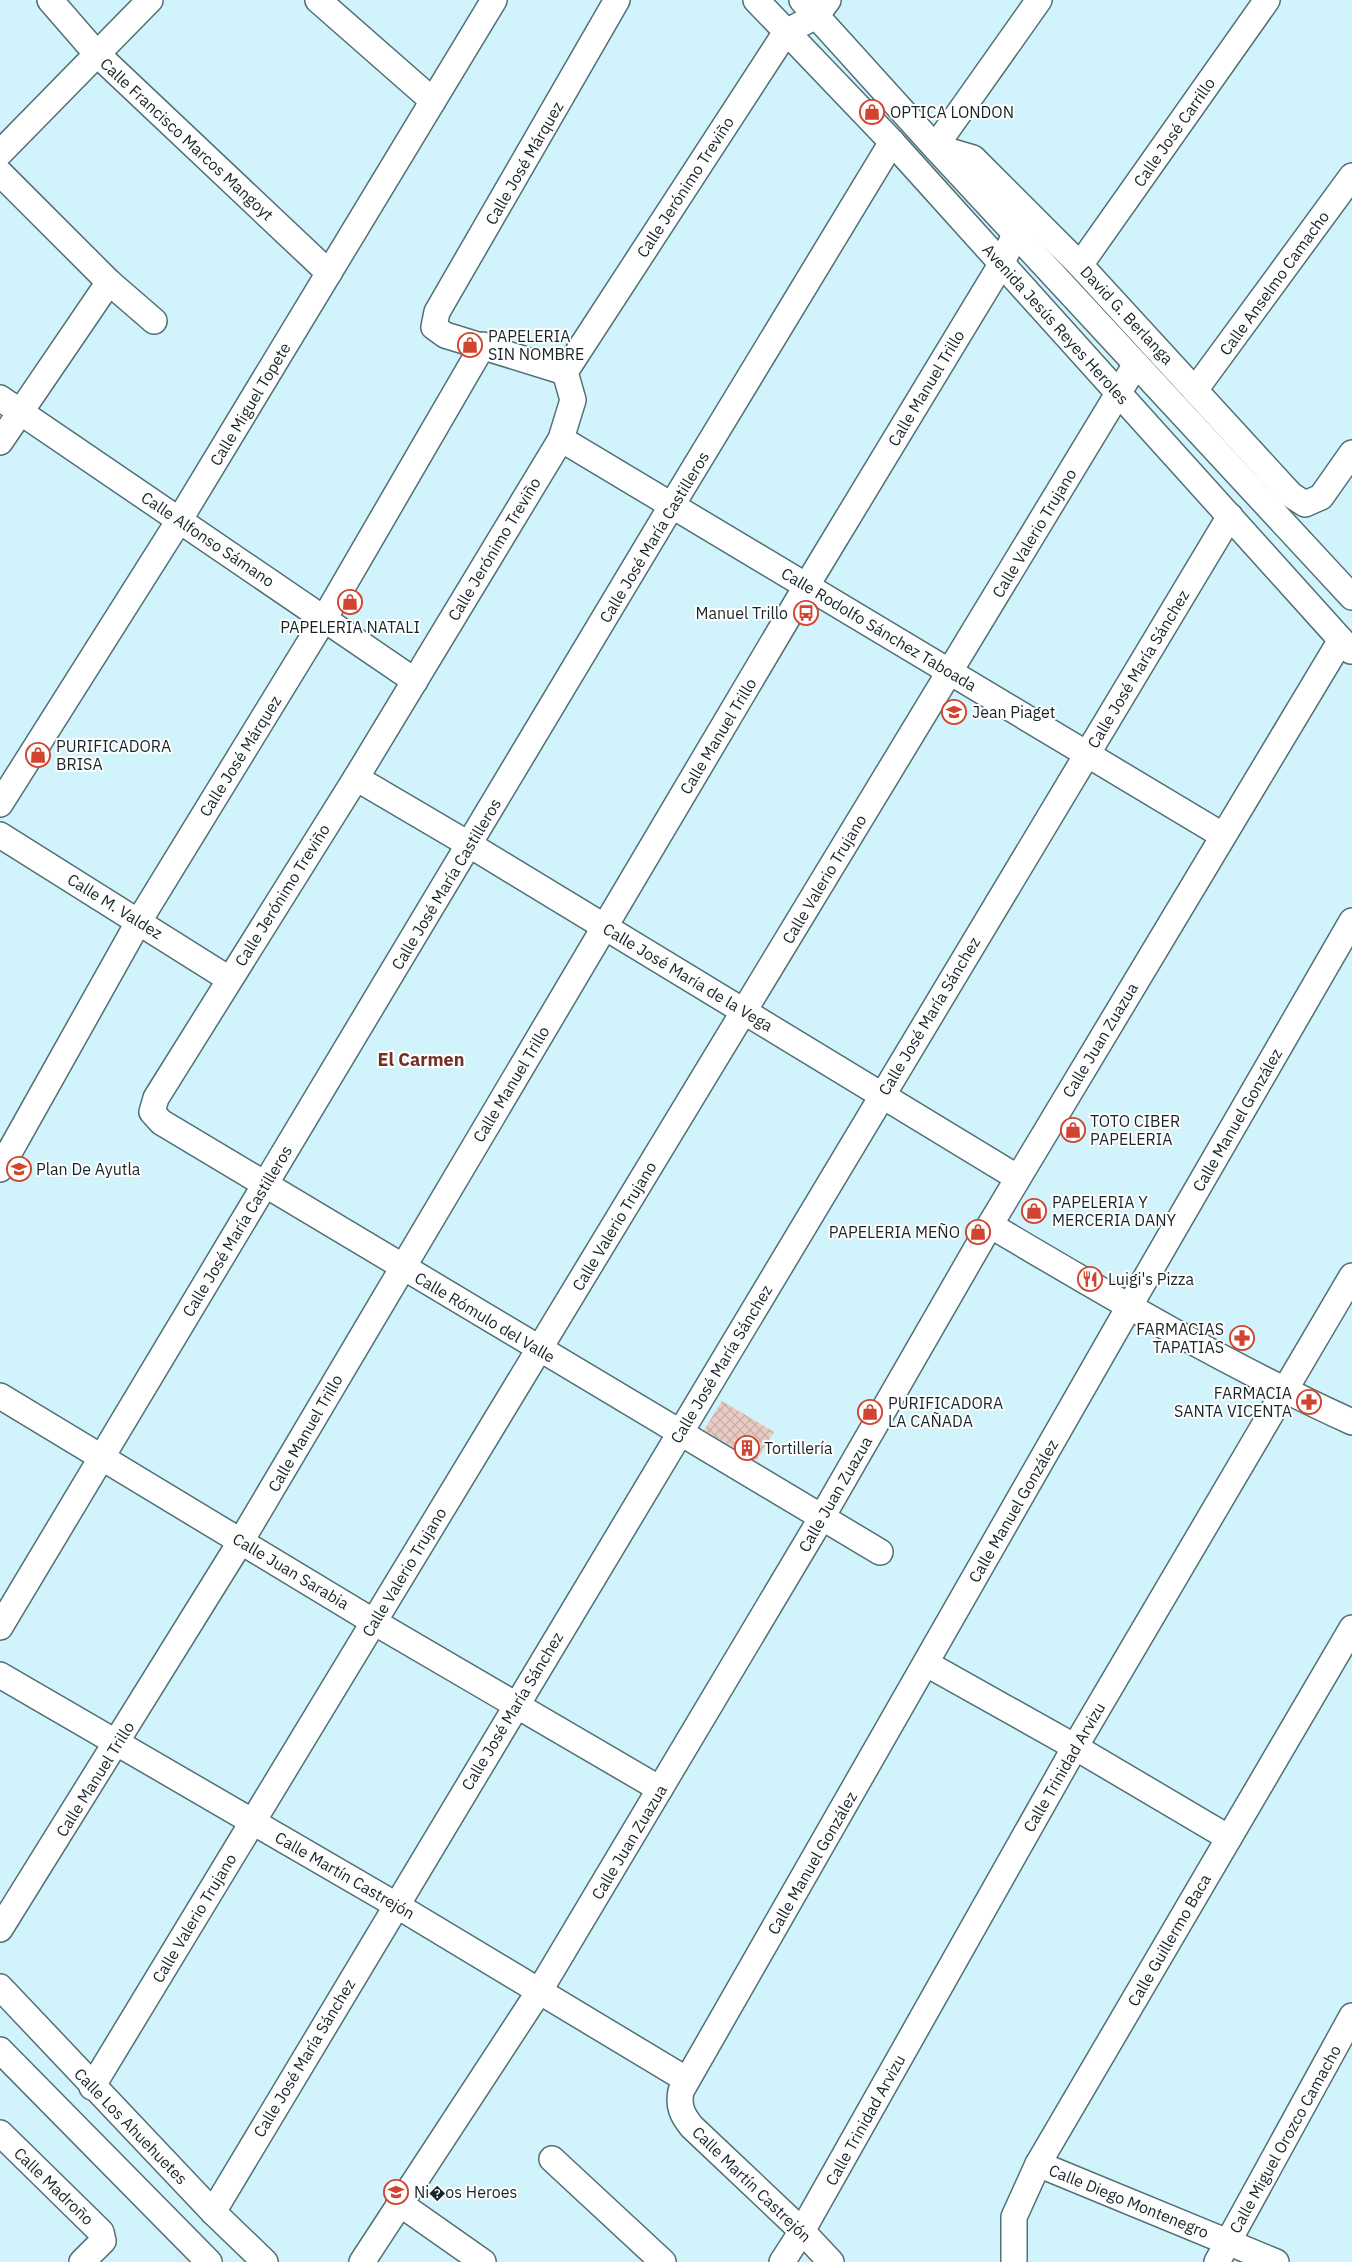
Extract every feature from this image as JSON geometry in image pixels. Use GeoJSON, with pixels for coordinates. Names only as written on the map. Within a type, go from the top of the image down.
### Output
{"type":"FeatureCollection","features":[{"type":"Feature","properties":{"kind":"street","name":"Calle Francisco Marcos Mangoyt"},"geometry":{"type":"LineString","coordinates":[[50,0],[96,53],[329,273]]}},
{"type":"Feature","properties":{"kind":"street"},"geometry":{"type":"LineString","coordinates":[[0,153],[150,0]]}},
{"type":"Feature","properties":{"kind":"street"},"geometry":{"type":"LineString","coordinates":[[318,0],[433,100]]}},
{"type":"Feature","properties":{"kind":"street","name":"Calle Miguel Topete"},"geometry":{"type":"LineString","coordinates":[[0,804],[180,520],[494,0]]}},
{"type":"Feature","properties":{"kind":"street","name":"Calle José Márquez"},"geometry":{"type":"LineString","coordinates":[[0,1169],[139,921],[324,619],[483,345],[445,334],[434,327],[438,312],[617,0]]}},
{"type":"Feature","properties":{"kind":"street","name":"Avenida Jesús Reyes Heroles"},"geometry":{"type":"LineString","coordinates":[[756,0],[892,142],[1002,262],[1347,646]]}},
{"type":"Feature","properties":{"kind":"street"},"geometry":{"type":"LineString","coordinates":[[935,147],[1039,0]]}},
{"type":"Feature","properties":{"kind":"street","name":"Calle José Carrillo"},"geometry":{"type":"LineString","coordinates":[[1080,265],[1267,0]]}},
{"type":"Feature","properties":{"kind":"street","name":"Avenida Jesús Reyes Heroles"},"geometry":{"type":"LineString","coordinates":[[816,5],[935,147],[1352,597]]}},
{"type":"Feature","properties":{"kind":"street","name":"Calle Jerónimo Treviño"},"geometry":{"type":"LineString","coordinates":[[152,1112],[156,1098],[356,778],[561,439],[573,400],[565,372],[786,32],[816,5]]}},
{"type":"Feature","properties":{"kind":"street","name":"Calle José María Castilleros"},"geometry":{"type":"LineString","coordinates":[[0,1627],[672,505],[892,142]]}},
{"type":"Feature","properties":{"kind":"street","name":"David G. Berlanga"},"geometry":{"type":"LineString","coordinates":[[935,147],[973,158],[1080,265],[1291,495],[1304,504],[1321,497],[1352,454]]}},
{"type":"Feature","properties":{"kind":"street"},"geometry":{"type":"LineString","coordinates":[[0,173],[109,282],[154,321]]}},
{"type":"Feature","properties":{"kind":"street","name":"Calle Anselmo Camacho"},"geometry":{"type":"LineString","coordinates":[[1196,390],[1352,176]]}},
{"type":"Feature","properties":{"kind":"street","name":"Calle Manuel Trillo"},"geometry":{"type":"LineString","coordinates":[[0,1929],[118,1743],[241,1541],[807,585],[1002,262],[1015,234]]}},
{"type":"Feature","properties":{"kind":"street"},"geometry":{"type":"LineString","coordinates":[[0,442],[10,404],[109,282]]}},
{"type":"Feature","properties":{"kind":"street"},"geometry":{"type":"LineString","coordinates":[[483,345],[565,372]]}},
{"type":"Feature","properties":{"kind":"street","name":"Calle Valerio Trujano"},"geometry":{"type":"LineString","coordinates":[[92,2087],[1136,364]]}},
{"type":"Feature","properties":{"kind":"street","name":"Calle Alfonso Sámano"},"geometry":{"type":"LineString","coordinates":[[10,404],[415,681]]}},
{"type":"Feature","properties":{"kind":"street","name":"Calle Rodolfo Sánchez Taboada"},"geometry":{"type":"LineString","coordinates":[[561,439],[1222,835]]}},
{"type":"Feature","properties":{"kind":"street","name":"Calle José María Sánchez"},"geometry":{"type":"LineString","coordinates":[[213,2212],[1230,516]]}},
{"type":"Feature","properties":{"kind":"street","name":"Calle Juan Zuazua"},"geometry":{"type":"LineString","coordinates":[[362,2262],[540,1990],[822,1517],[990,1225],[1222,835],[1347,646]]}},
{"type":"Feature","properties":{"kind":"street","name":"Calle José María de la Vega"},"geometry":{"type":"LineString","coordinates":[[356,778],[470,845],[1018,1178]]}},
{"type":"Feature","properties":{"kind":"street","name":"Calle M. Valdez"},"geometry":{"type":"LineString","coordinates":[[0,835],[229,979]]}},
{"type":"Feature","properties":{"kind":"street","name":"Calle Manuel González"},"geometry":{"type":"LineString","coordinates":[[683,2091],[1129,1307],[1352,921]]}},
{"type":"Feature","properties":{"kind":"street","name":"Calle Rómulo del Valle"},"geometry":{"type":"LineString","coordinates":[[152,1112],[162,1122],[264,1185],[880,1552]]}},
{"type":"Feature","properties":{"kind":"street"},"geometry":{"type":"LineString","coordinates":[[990,1225],[1129,1307],[1285,1391],[1352,1422]]}},
{"type":"Feature","properties":{"kind":"street","name":"Calle Trinidad Arvizu"},"geometry":{"type":"LineString","coordinates":[[782,2262],[802,2232],[1075,1747],[1352,1276]]}},
{"type":"Feature","properties":{"kind":"street","name":"Calle Juan Sarabia"},"geometry":{"type":"LineString","coordinates":[[0,1396],[374,1622],[660,1789]]}},
{"type":"Feature","properties":{"kind":"street","name":"Calle Guillermo Baca"},"geometry":{"type":"LineString","coordinates":[[1014,2262],[1014,2218],[1038,2164],[1352,1628]]}},
{"type":"Feature","properties":{"kind":"street"},"geometry":{"type":"LineString","coordinates":[[927,1664],[1075,1747],[1229,1838]]}},
{"type":"Feature","properties":{"kind":"street","name":"Calle Martín Castrejón"},"geometry":{"type":"LineString","coordinates":[[0,1675],[540,1990],[683,2091],[683,2115],[692,2127],[831,2262]]}},
{"type":"Feature","properties":{"kind":"street","name":"Calle Los Ahuehuetes"},"geometry":{"type":"LineString","coordinates":[[0,1988],[92,2087],[213,2212],[266,2262]]}},
{"type":"Feature","properties":{"kind":"street","name":"Calle Miguel Orozco Camacho"},"geometry":{"type":"LineString","coordinates":[[1223,2252],[1352,2016]]}},
{"type":"Feature","properties":{"kind":"street"},"geometry":{"type":"LineString","coordinates":[[0,2050],[196,2258]]}},
{"type":"Feature","properties":{"kind":"street","name":"Calle Madroño"},"geometry":{"type":"LineString","coordinates":[[0,2133],[101,2232],[103,2241],[82,2262]]}},
{"type":"Feature","properties":{"kind":"street"},"geometry":{"type":"LineString","coordinates":[[552,2159],[663,2262]]}},
{"type":"Feature","properties":{"kind":"street","name":"Calle Diego Montenegro"},"geometry":{"type":"LineString","coordinates":[[1038,2164],[1223,2252],[1276,2262]]}},
{"type":"Feature","properties":{"kind":"street"},"geometry":{"type":"LineString","coordinates":[[399,2203],[483,2262]]}},
{"type":"Feature","properties":{"kind":"building","name":"Tortillería"},"geometry":{"type":"Polygon","coordinates":[[[722,1401],[774,1432],[756,1461],[704,1430],[722,1401]]]}},
{"type":"Feature","properties":{"kind":"place","name":"OPTICA LONDON"},"geometry":{"type":"Point","coordinates":[872,112]}},
{"type":"Feature","properties":{"kind":"place","name":"PAPELERIA SIN NOMBRE"},"geometry":{"type":"Point","coordinates":[470,345]}},
{"type":"Feature","properties":{"kind":"place","name":"PAPELERIA NATALI"},"geometry":{"type":"Point","coordinates":[350,602]}},
{"type":"Feature","properties":{"kind":"place","name":"Manuel Trillo"},"geometry":{"type":"Point","coordinates":[806,613]}},
{"type":"Feature","properties":{"kind":"place","name":"Jean Piaget"},"geometry":{"type":"Point","coordinates":[954,712]}},
{"type":"Feature","properties":{"kind":"place","name":"PURIFICADORA BRISA"},"geometry":{"type":"Point","coordinates":[38,755]}},
{"type":"Feature","properties":{"kind":"place","name":"TOTO CIBER PAPELERIA"},"geometry":{"type":"Point","coordinates":[1073,1130]}},
{"type":"Feature","properties":{"kind":"place","name":"Plan De Ayutla"},"geometry":{"type":"Point","coordinates":[19,1169]}},
{"type":"Feature","properties":{"kind":"place","name":"PAPELERIA Y MERCERIA DANY"},"geometry":{"type":"Point","coordinates":[1034,1211]}},
{"type":"Feature","properties":{"kind":"place","name":"PAPELERIA MEÑO"},"geometry":{"type":"Point","coordinates":[978,1232]}},
{"type":"Feature","properties":{"kind":"place","name":"Luigi's Pizza"},"geometry":{"type":"Point","coordinates":[1090,1279]}},
{"type":"Feature","properties":{"kind":"place","name":"FARMACIAS TAPATIAS"},"geometry":{"type":"Point","coordinates":[1242,1338]}},
{"type":"Feature","properties":{"kind":"place","name":"FARMACIA SANTA VICENTA"},"geometry":{"type":"Point","coordinates":[1309,1402]}},
{"type":"Feature","properties":{"kind":"place","name":"PURIFICADORA LA CAÑADA"},"geometry":{"type":"Point","coordinates":[870,1412]}},
{"type":"Feature","properties":{"kind":"place","name":"Tortillería"},"geometry":{"type":"Point","coordinates":[747,1448]}},
{"type":"Feature","properties":{"kind":"place","name":"Ni�os Heroes"},"geometry":{"type":"Point","coordinates":[396,2192]}},
{"type":"Feature","properties":{"kind":"district","name":"El Carmen"},"geometry":{"type":"Point","coordinates":[421,1059]}}]}
